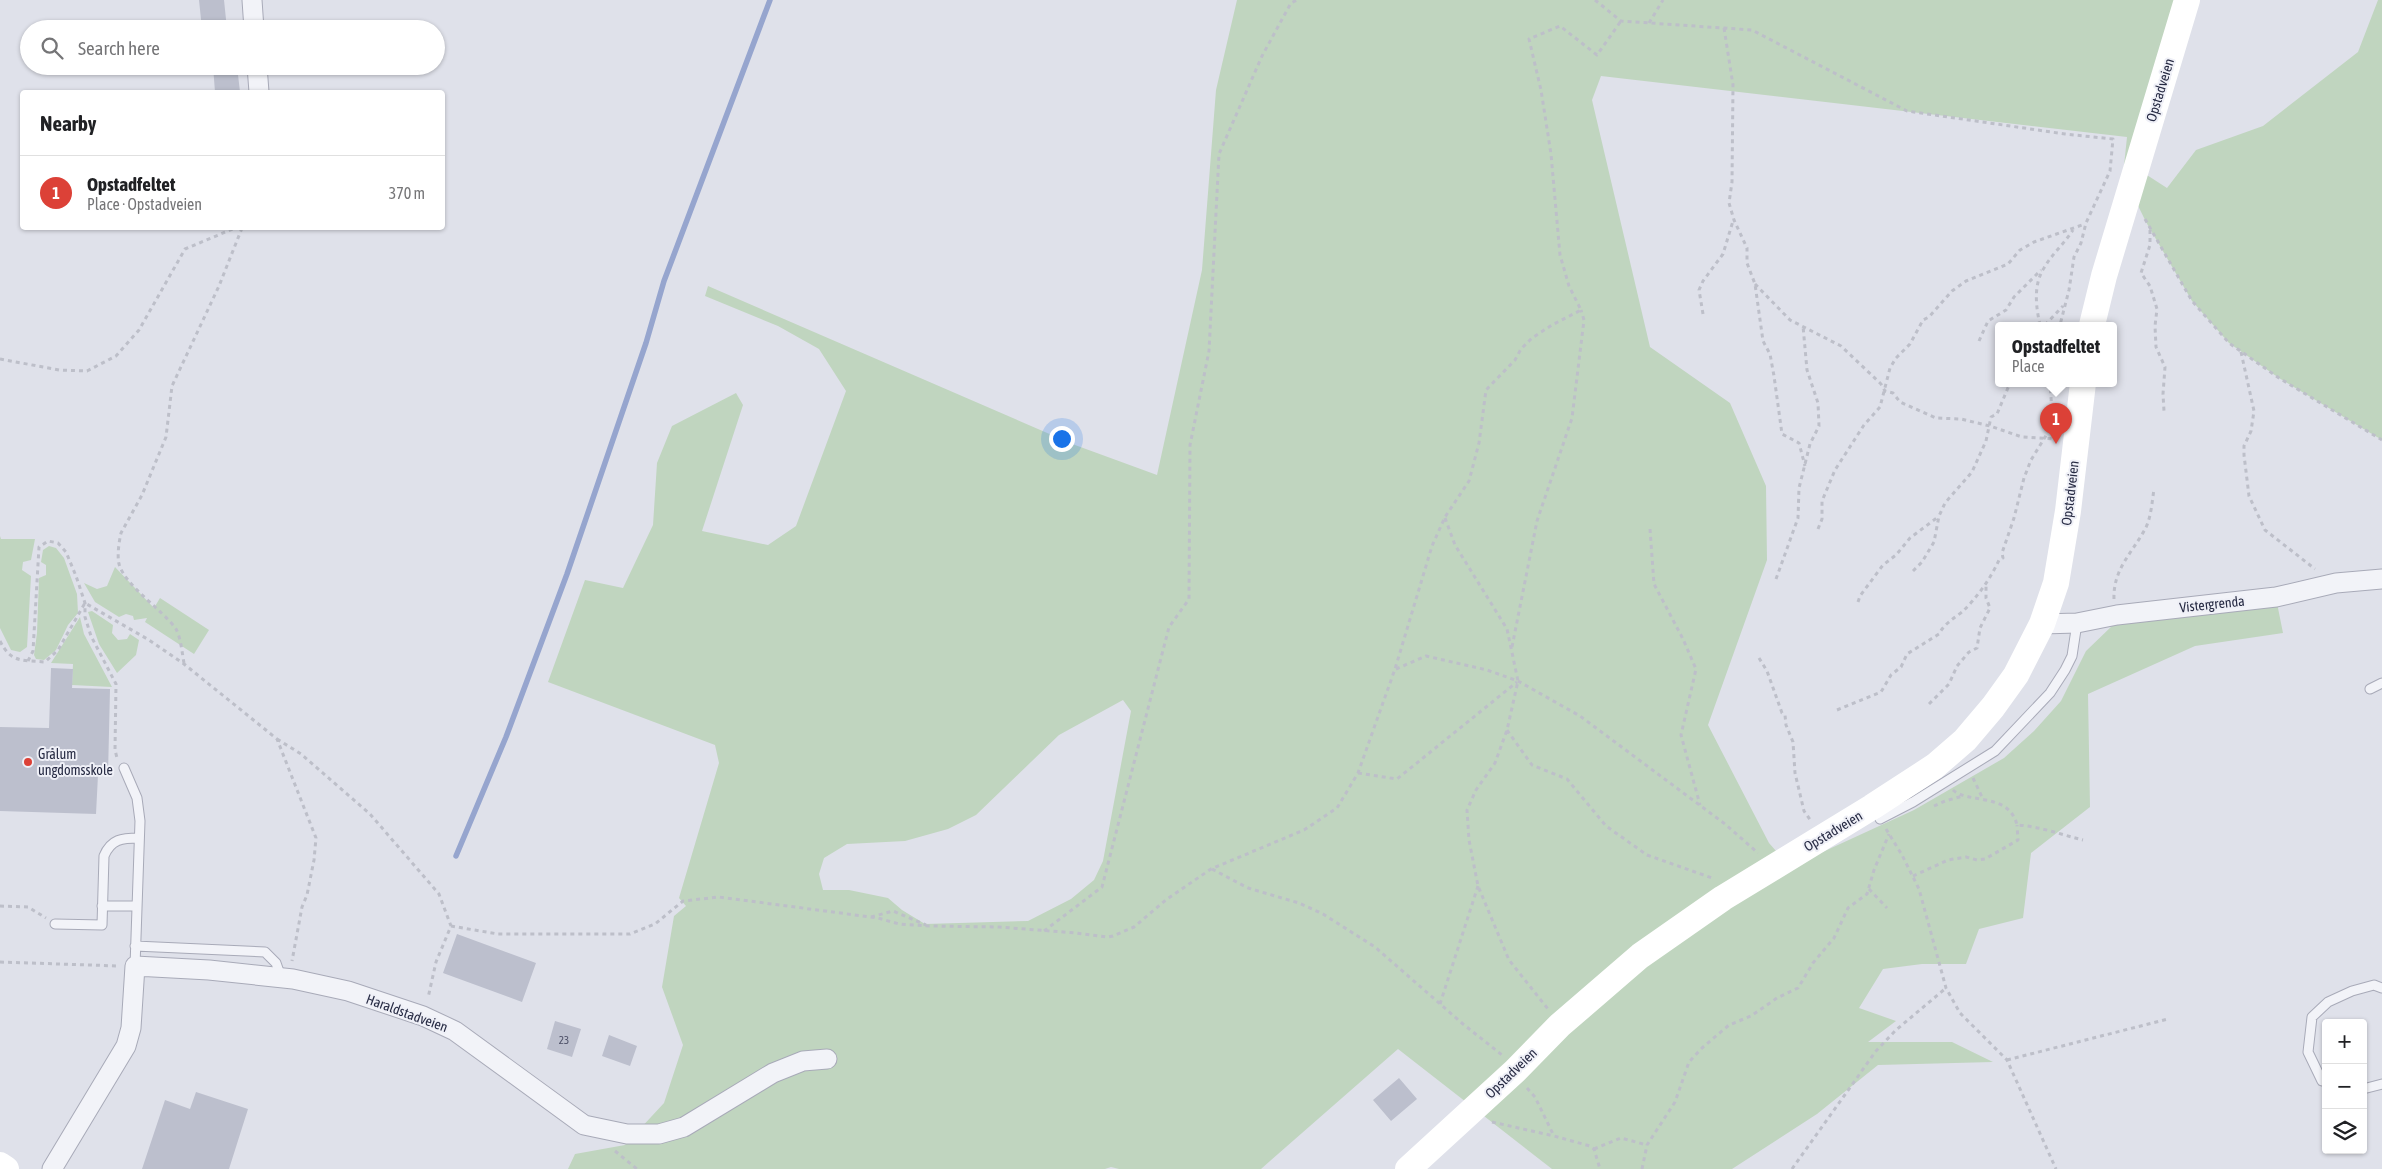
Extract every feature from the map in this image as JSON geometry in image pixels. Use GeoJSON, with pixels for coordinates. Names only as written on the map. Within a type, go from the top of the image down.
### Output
{"type":"FeatureCollection","features":[{"type":"Feature","properties":{"kind":"street"},"geometry":{"type":"LineString","coordinates":[[252,0],[253,20]]}},
{"type":"Feature","properties":{"kind":"street","name":"Opstadveien"},"geometry":{"type":"LineString","coordinates":[[2093,322],[2104,276],[2187,0]]}},
{"type":"Feature","properties":{"kind":"street"},"geometry":{"type":"LineString","coordinates":[[258,75],[259,90]]}},
{"type":"Feature","properties":{"kind":"street","name":"Opstadveien"},"geometry":{"type":"LineString","coordinates":[[1408,1169],[1515,1071],[1560,1025],[1610,980],[1648,950],[1724,898],[1935,766],[1965,740],[1993,707],[2016,675],[2042,624],[2056,583],[2068,511],[2083,387]]}},
{"type":"Feature","properties":{"kind":"street","name":"Vistergrenda"},"geometry":{"type":"LineString","coordinates":[[2042,624],[2076,623],[2114,616],[2276,597],[2336,583],[2382,580]]}},
{"type":"Feature","properties":{"kind":"street"},"geometry":{"type":"LineString","coordinates":[[52,1169],[126,1046],[131,1028],[135,966]]}},
{"type":"Feature","properties":{"kind":"street","name":"Haraldstadveien"},"geometry":{"type":"LineString","coordinates":[[135,966],[210,970],[287,978],[348,991],[423,1016],[455,1030],[584,1125],[627,1134],[659,1134],[684,1127],[773,1073],[803,1061],[826,1059]]}},
{"type":"Feature","properties":{"kind":"street"},"geometry":{"type":"LineString","coordinates":[[0,1165],[6,1169]]}},
{"type":"Feature","properties":{"kind":"lane"},"geometry":{"type":"LineString","coordinates":[[1880,819],[1947,782],[1995,751],[2050,693],[2072,656],[2076,623]]}},
{"type":"Feature","properties":{"kind":"lane"},"geometry":{"type":"LineString","coordinates":[[2370,690],[2382,683]]}},
{"type":"Feature","properties":{"kind":"lane"},"geometry":{"type":"LineString","coordinates":[[124,768],[136,798],[140,821],[135,966]]}},
{"type":"Feature","properties":{"kind":"lane"},"geometry":{"type":"LineString","coordinates":[[55,924],[102,925],[104,856],[107,848],[115,840],[139,838]]}},
{"type":"Feature","properties":{"kind":"lane"},"geometry":{"type":"LineString","coordinates":[[102,906],[137,906]]}},
{"type":"Feature","properties":{"kind":"lane"},"geometry":{"type":"LineString","coordinates":[[135,946],[265,952],[287,978]]}},
{"type":"Feature","properties":{"kind":"lane"},"geometry":{"type":"LineString","coordinates":[[2322,1081],[2308,1052],[2312,1017],[2328,1002],[2352,991],[2374,985],[2382,988]]}},
{"type":"Feature","properties":{"kind":"lane"},"geometry":{"type":"LineString","coordinates":[[2367,1089],[2382,1084]]}},
{"type":"Feature","properties":{"kind":"path"},"geometry":{"type":"LineString","coordinates":[[1043,931],[1102,887],[1169,626],[1189,599],[1190,445],[1209,351],[1219,154],[1262,56],[1291,3],[1297,0]]}},
{"type":"Feature","properties":{"kind":"path"},"geometry":{"type":"LineString","coordinates":[[1595,0],[1621,21],[1752,30],[1907,110],[2065,134],[2113,139],[2110,171],[2086,224],[2081,243],[2072,264],[2069,290],[2061,322]]}},
{"type":"Feature","properties":{"kind":"path"},"geometry":{"type":"LineString","coordinates":[[1601,0],[1605,8]]}},
{"type":"Feature","properties":{"kind":"path"},"geometry":{"type":"LineString","coordinates":[[1649,23],[1663,0]]}},
{"type":"Feature","properties":{"kind":"path"},"geometry":{"type":"LineString","coordinates":[[1512,650],[1537,521],[1572,418],[1584,320],[1569,286],[1560,255],[1551,154],[1541,90],[1529,39],[1560,26],[1597,55],[1621,21]]}},
{"type":"Feature","properties":{"kind":"path"},"geometry":{"type":"LineString","coordinates":[[1724,28],[1734,86],[1732,182],[1729,203],[1746,248],[1747,263],[1755,284],[1763,341],[1770,354],[1774,376],[1782,434],[1799,443],[1805,466]]}},
{"type":"Feature","properties":{"kind":"path"},"geometry":{"type":"LineString","coordinates":[[2130,189],[2150,229],[2192,301],[2229,343],[2279,378],[2382,440]]}},
{"type":"Feature","properties":{"kind":"path"},"geometry":{"type":"LineString","coordinates":[[1703,314],[1699,290],[1703,281],[1723,254],[1734,220]]}},
{"type":"Feature","properties":{"kind":"path"},"geometry":{"type":"LineString","coordinates":[[1818,528],[1822,519],[1822,501],[1825,490],[1864,425],[1880,407],[1890,368],[1896,358],[1910,344],[1923,320],[1929,317],[1952,291],[1966,282],[2008,264],[2020,250],[2034,242],[2086,224]]}},
{"type":"Feature","properties":{"kind":"path"},"geometry":{"type":"LineString","coordinates":[[2150,229],[2150,245],[2141,273],[2150,286],[2157,309],[2155,326],[2156,347],[2165,367],[2164,411]]}},
{"type":"Feature","properties":{"kind":"path"},"geometry":{"type":"LineString","coordinates":[[0,359],[59,370],[87,371],[116,356],[139,330],[185,249],[230,230]]}},
{"type":"Feature","properties":{"kind":"path"},"geometry":{"type":"LineString","coordinates":[[184,664],[177,631],[157,608],[145,598],[120,565],[120,539],[121,533],[142,495],[166,437],[172,386],[219,286],[241,230]]}},
{"type":"Feature","properties":{"kind":"path"},"geometry":{"type":"LineString","coordinates":[[1979,341],[1988,321],[2006,310],[2014,296],[2064,245],[2073,230]]}},
{"type":"Feature","properties":{"kind":"path"},"geometry":{"type":"LineString","coordinates":[[2040,322],[2036,292],[2043,268]]}},
{"type":"Feature","properties":{"kind":"path"},"geometry":{"type":"LineString","coordinates":[[1755,284],[1790,320],[1841,346],[1881,384],[1885,391],[1893,393],[1900,402],[1936,418],[1961,419],[2022,437],[2057,439]]}},
{"type":"Feature","properties":{"kind":"path"},"geometry":{"type":"LineString","coordinates":[[2048,322],[2064,306]]}},
{"type":"Feature","properties":{"kind":"path"},"geometry":{"type":"LineString","coordinates":[[451,926],[498,934],[630,934],[655,924],[683,902],[719,897],[871,917],[899,924],[999,928],[1107,937],[1119,934],[1134,926],[1167,899],[1211,869],[1304,830],[1337,808],[1358,773],[1395,669],[1432,546],[1445,517],[1469,481],[1479,443],[1486,390],[1515,360],[1532,338],[1581,310]]}},
{"type":"Feature","properties":{"kind":"path"},"geometry":{"type":"LineString","coordinates":[[1776,579],[1798,518],[1799,488],[1810,444],[1818,426],[1818,403],[1807,370],[1803,326]]}},
{"type":"Feature","properties":{"kind":"path"},"geometry":{"type":"LineString","coordinates":[[2241,351],[2254,411],[2251,431],[2244,446],[2249,496],[2265,530],[2314,568],[2321,586]]}},
{"type":"Feature","properties":{"kind":"path"},"geometry":{"type":"LineString","coordinates":[[1913,571],[1922,562],[1934,542],[1938,516],[1944,503],[1972,472],[1986,441],[1990,417],[1997,414],[2008,387]]}},
{"type":"Feature","properties":{"kind":"path"},"geometry":{"type":"LineString","coordinates":[[1837,710],[1881,692],[1891,675],[1902,667],[1907,654],[1939,634],[1942,628],[1962,612],[1986,584],[1999,560],[2002,558],[2024,478],[2031,460],[2045,438],[2052,420],[2050,387]]}},
{"type":"Feature","properties":{"kind":"path"},"geometry":{"type":"LineString","coordinates":[[2114,616],[2115,581],[2126,557],[2145,530],[2154,489]]}},
{"type":"Feature","properties":{"kind":"path"},"geometry":{"type":"LineString","coordinates":[[1858,602],[1860,596],[1883,564],[1896,555],[1910,538],[1938,516]]}},
{"type":"Feature","properties":{"kind":"path"},"geometry":{"type":"LineString","coordinates":[[1445,517],[1455,544],[1507,629],[1518,681],[1507,730],[1495,763],[1476,790],[1467,810],[1469,840],[1478,886],[1509,960],[1560,1025]]}},
{"type":"Feature","properties":{"kind":"path"},"geometry":{"type":"LineString","coordinates":[[1650,529],[1654,584],[1683,639],[1696,669],[1680,735],[1700,805]]}},
{"type":"Feature","properties":{"kind":"path"},"geometry":{"type":"LineString","coordinates":[[28,661],[33,651],[39,547],[48,541],[58,543],[66,552],[86,602],[85,617],[91,636],[116,684],[115,750],[118,761],[124,768]]}},
{"type":"Feature","properties":{"kind":"path"},"geometry":{"type":"LineString","coordinates":[[1929,704],[1949,684],[1957,666],[1969,652],[1977,648],[1980,628],[1990,608],[1986,598],[1986,584]]}},
{"type":"Feature","properties":{"kind":"path"},"geometry":{"type":"LineString","coordinates":[[86,602],[149,640],[184,664],[277,739],[301,754],[370,814],[439,894],[451,926],[436,962],[423,1016]]}},
{"type":"Feature","properties":{"kind":"path"},"geometry":{"type":"LineString","coordinates":[[0,641],[6,653],[19,661],[45,662],[58,650],[86,602]]}},
{"type":"Feature","properties":{"kind":"path"},"geometry":{"type":"LineString","coordinates":[[1395,669],[1426,656],[1488,670],[1518,681],[1580,716],[1725,824],[1774,867]]}},
{"type":"Feature","properties":{"kind":"path"},"geometry":{"type":"LineString","coordinates":[[1759,658],[1767,671],[1782,713],[1785,715],[1786,726],[1793,742],[1795,773],[1804,811],[1815,825]]}},
{"type":"Feature","properties":{"kind":"path"},"geometry":{"type":"LineString","coordinates":[[1358,773],[1397,779],[1518,681]]}},
{"type":"Feature","properties":{"kind":"path"},"geometry":{"type":"LineString","coordinates":[[1507,730],[1532,765],[1567,779],[1606,826],[1647,855],[1714,879]]}},
{"type":"Feature","properties":{"kind":"path"},"geometry":{"type":"LineString","coordinates":[[277,739],[316,838],[311,878],[302,907],[287,978]]}},
{"type":"Feature","properties":{"kind":"path"},"geometry":{"type":"LineString","coordinates":[[1970,768],[1982,798]]}},
{"type":"Feature","properties":{"kind":"path"},"geometry":{"type":"LineString","coordinates":[[1913,876],[1948,860],[1966,857],[1980,860],[2018,840],[2018,825],[2008,810],[1982,798],[1957,794],[1947,782]]}},
{"type":"Feature","properties":{"kind":"path"},"geometry":{"type":"LineString","coordinates":[[1880,819],[1919,889],[1946,988],[1960,1013],[2007,1060],[2056,1169]]}},
{"type":"Feature","properties":{"kind":"path"},"geometry":{"type":"LineString","coordinates":[[2018,825],[2030,825],[2041,830],[2083,840]]}},
{"type":"Feature","properties":{"kind":"path"},"geometry":{"type":"LineString","coordinates":[[1642,1169],[1647,1145],[1676,1102],[1686,1068],[1695,1055],[1730,1026],[1751,1016],[1777,998],[1798,988],[1813,963],[1834,938],[1845,912],[1865,897],[1874,870],[1890,834]]}},
{"type":"Feature","properties":{"kind":"path"},"geometry":{"type":"LineString","coordinates":[[1211,869],[1248,888],[1299,903],[1323,914],[1375,948],[1506,1058],[1535,1097],[1554,1136]]}},
{"type":"Feature","properties":{"kind":"path"},"geometry":{"type":"LineString","coordinates":[[1440,1004],[1478,886]]}},
{"type":"Feature","properties":{"kind":"path"},"geometry":{"type":"LineString","coordinates":[[1869,889],[1887,908]]}},
{"type":"Feature","properties":{"kind":"path"},"geometry":{"type":"LineString","coordinates":[[0,906],[28,907],[55,924]]}},
{"type":"Feature","properties":{"kind":"path"},"geometry":{"type":"LineString","coordinates":[[871,917],[893,911],[929,926]]}},
{"type":"Feature","properties":{"kind":"path"},"geometry":{"type":"LineString","coordinates":[[0,962],[135,966]]}},
{"type":"Feature","properties":{"kind":"path"},"geometry":{"type":"LineString","coordinates":[[1792,1169],[1876,1051],[1896,1030],[1946,988]]}},
{"type":"Feature","properties":{"kind":"path"},"geometry":{"type":"LineString","coordinates":[[2007,1060],[2168,1019]]}},
{"type":"Feature","properties":{"kind":"path"},"geometry":{"type":"LineString","coordinates":[[1471,1111],[1488,1121],[1586,1144],[1594,1149],[1600,1169]]}},
{"type":"Feature","properties":{"kind":"path"},"geometry":{"type":"LineString","coordinates":[[1594,1149],[1621,1138],[1647,1145]]}},
{"type":"Feature","properties":{"kind":"green space"},"geometry":{"type":"Polygon","coordinates":[[[1237,0],[2187,0],[2136,168],[2167,188],[2196,150],[2263,126],[2358,52],[2378,0],[2382,0],[2382,440],[2279,378],[2229,343],[2192,301],[2146,222],[2123,175],[2127,137],[1601,76],[1592,100],[1650,347],[1730,403],[1766,486],[1767,560],[1708,725],[1769,843],[1790,867],[1914,810],[2004,758],[2034,731],[2061,701],[2086,651],[2113,625],[2277,603],[2283,633],[2195,646],[2088,694],[2090,807],[2031,853],[2023,918],[1979,929],[1966,964],[1922,964],[1883,969],[1859,1008],[1896,1021],[1868,1042],[1952,1042],[1993,1062],[1878,1065],[1817,1114],[1732,1169],[1552,1169],[1398,1049],[1261,1169],[1119,1169],[1111,1167],[1105,1169],[568,1169],[575,1154],[625,1145],[664,1103],[683,1045],[662,987],[674,916],[686,906],[679,898],[719,763],[715,745],[548,682],[585,580],[623,588],[653,525],[657,463],[672,426],[736,393],[743,405],[702,531],[768,545],[796,526],[846,391],[819,349],[778,326],[705,296],[708,286],[1075,445],[1157,475],[1202,270],[1216,90],[1237,0]],[[1123,700],[1059,735],[976,815],[948,829],[905,841],[847,844],[824,858],[819,874],[823,890],[849,890],[888,898],[902,910],[925,924],[1028,921],[1071,899],[1094,880],[1103,861],[1131,711],[1123,700]]]}},
{"type":"Feature","properties":{"kind":"green space"},"geometry":{"type":"Polygon","coordinates":[[[0,536],[1,539],[35,539],[31,560],[23,562],[22,570],[31,576],[27,647],[20,652],[11,650],[0,628],[0,536]]]}},
{"type":"Feature","properties":{"kind":"green space"},"geometry":{"type":"Polygon","coordinates":[[[49,546],[56,548],[64,558],[77,594],[78,613],[68,625],[56,650],[44,660],[36,659],[34,655],[37,633],[39,578],[46,575],[46,565],[41,562],[43,550],[49,546]]]}},
{"type":"Feature","properties":{"kind":"green space"},"geometry":{"type":"Polygon","coordinates":[[[115,567],[154,608],[160,598],[209,630],[194,654],[145,622],[147,618],[134,620],[133,616],[126,614],[119,617],[95,602],[84,583],[97,589],[107,586],[115,567]]]}},
{"type":"Feature","properties":{"kind":"green space"},"geometry":{"type":"Polygon","coordinates":[[[92,611],[113,625],[112,633],[118,640],[127,639],[130,634],[139,640],[136,655],[117,673],[99,644],[88,612],[92,611]]]}},
{"type":"Feature","properties":{"kind":"green space"},"geometry":{"type":"Polygon","coordinates":[[[80,617],[84,634],[112,687],[72,685],[73,664],[51,663],[80,617]]]}},
{"type":"Feature","properties":{"kind":"building"},"geometry":{"type":"Polygon","coordinates":[[[199,0],[224,0],[226,20],[201,20],[199,0]]]}},
{"type":"Feature","properties":{"kind":"building"},"geometry":{"type":"Polygon","coordinates":[[[214,75],[238,75],[240,90],[215,90],[214,75]]]}},
{"type":"Feature","properties":{"kind":"building"},"geometry":{"type":"Polygon","coordinates":[[[51,668],[73,669],[72,688],[110,689],[108,775],[98,775],[96,814],[0,811],[0,727],[49,728],[51,668]]]}},
{"type":"Feature","properties":{"kind":"building"},"geometry":{"type":"Polygon","coordinates":[[[457,934],[536,963],[522,1002],[443,973],[457,934]]]}},
{"type":"Feature","properties":{"kind":"building"},"geometry":{"type":"Polygon","coordinates":[[[555,1021],[581,1029],[572,1057],[547,1049],[555,1021]]]}},
{"type":"Feature","properties":{"kind":"building"},"geometry":{"type":"Polygon","coordinates":[[[609,1035],[637,1046],[630,1066],[602,1056],[609,1035]]]}},
{"type":"Feature","properties":{"kind":"building"},"geometry":{"type":"Polygon","coordinates":[[[1399,1078],[1417,1099],[1391,1121],[1373,1100],[1399,1078]]]}},
{"type":"Feature","properties":{"kind":"building"},"geometry":{"type":"Polygon","coordinates":[[[196,1092],[248,1109],[229,1169],[142,1169],[165,1100],[190,1109],[196,1092]]]}},
{"type":"Feature","properties":{"kind":"waterway"},"geometry":{"type":"LineString","coordinates":[[456,856],[506,737],[567,574],[646,343],[664,281],[770,0]]}},
{"type":"Feature","properties":{"kind":"place","name":"Opstadfeltet"},"geometry":{"type":"Point","coordinates":[2056,444]}},
{"type":"Feature","properties":{"kind":"place","name":"Grålum ungdomsskole"},"geometry":{"type":"Point","coordinates":[28,762]}}]}
